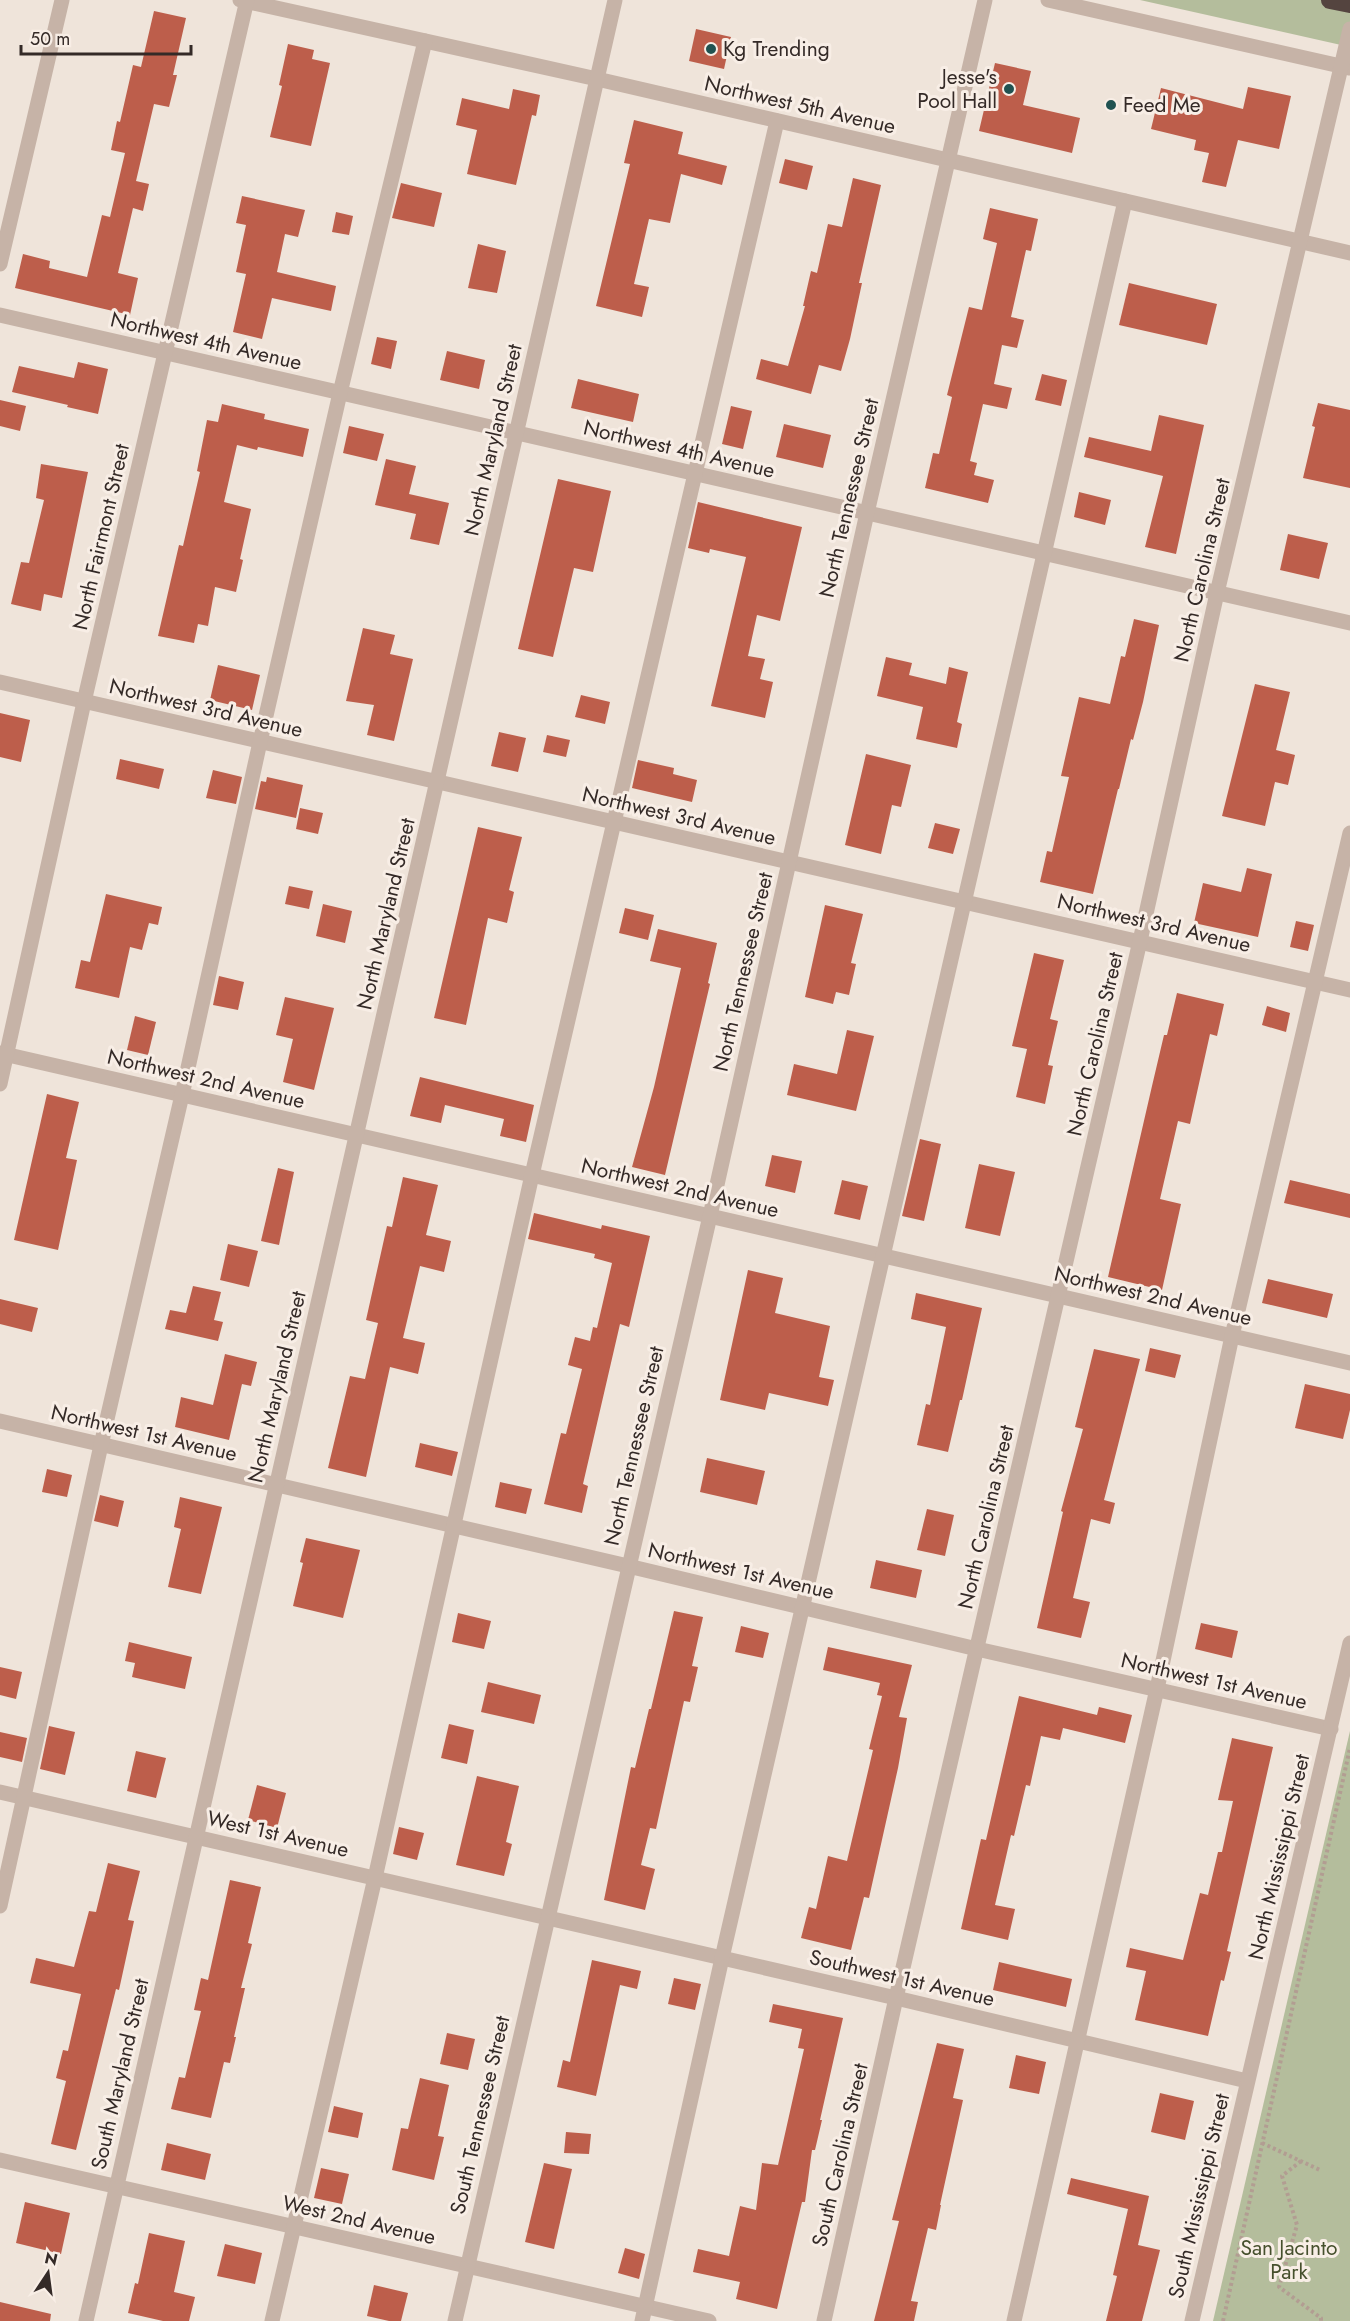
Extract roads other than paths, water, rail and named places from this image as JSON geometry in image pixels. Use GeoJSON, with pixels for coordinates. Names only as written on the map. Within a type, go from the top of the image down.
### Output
{"type":"FeatureCollection","features":[{"type":"Feature","properties":{"kind":"highway"},"geometry":{"type":"LineString","coordinates":[[1330,0],[1350,4]]}},
{"type":"Feature","properties":{"kind":"street"},"geometry":{"type":"LineString","coordinates":[[0,264],[62,0]]}},
{"type":"Feature","properties":{"kind":"street","name":"North Maryland Street"},"geometry":{"type":"LineString","coordinates":[[196,1837],[615,0]]}},
{"type":"Feature","properties":{"kind":"street","name":"North Tennessee Street"},"geometry":{"type":"LineString","coordinates":[[547,1917],[710,1216],[984,0]]}},
{"type":"Feature","properties":{"kind":"street"},"geometry":{"type":"LineString","coordinates":[[1048,0],[1346,68]]}},
{"type":"Feature","properties":{"kind":"street","name":"Northwest 5th Avenue"},"geometry":{"type":"LineString","coordinates":[[245,1],[597,79],[1350,253]]}},
{"type":"Feature","properties":{"kind":"street","name":"North Fairmont Street"},"geometry":{"type":"LineString","coordinates":[[0,1084],[3,1054],[245,1]]}},
{"type":"Feature","properties":{"kind":"street","name":"North Carolina Street"},"geometry":{"type":"LineString","coordinates":[[896,1998],[1140,941],[1217,593],[1301,242],[1346,68],[1350,29]]}},
{"type":"Feature","properties":{"kind":"street"},"geometry":{"type":"LineString","coordinates":[[0,1906],[101,1445],[260,742],[340,393],[425,41]]}},
{"type":"Feature","properties":{"kind":"street"},"geometry":{"type":"LineString","coordinates":[[272,2321],[375,1878],[532,1175],[777,121]]}},
{"type":"Feature","properties":{"kind":"street"},"geometry":{"type":"LineString","coordinates":[[644,2314],[722,1958],[1125,201]]}},
{"type":"Feature","properties":{"kind":"street","name":"Northwest 4th Avenue"},"geometry":{"type":"LineString","coordinates":[[0,315],[1350,623]]}},
{"type":"Feature","properties":{"kind":"street","name":"Northwest 3rd Avenue"},"geometry":{"type":"LineString","coordinates":[[0,682],[1350,990]]}},
{"type":"Feature","properties":{"kind":"street"},"geometry":{"type":"LineString","coordinates":[[1014,2321],[1157,1689],[1232,1336],[1350,833]]}},
{"type":"Feature","properties":{"kind":"street","name":"Northwest 2nd Avenue"},"geometry":{"type":"LineString","coordinates":[[3,1054],[1350,1363]]}},
{"type":"Feature","properties":{"kind":"street","name":"Northwest 1st Avenue"},"geometry":{"type":"LineString","coordinates":[[0,1421],[977,1649],[1331,1729]]}},
{"type":"Feature","properties":{"kind":"street","name":"North Mississippi Street"},"geometry":{"type":"LineString","coordinates":[[1248,2081],[1350,1643]]}},
{"type":"Feature","properties":{"kind":"street","name":"West 1st Avenue"},"geometry":{"type":"LineString","coordinates":[[0,1792],[547,1917]]}},
{"type":"Feature","properties":{"kind":"street","name":"South Maryland Street"},"geometry":{"type":"LineString","coordinates":[[86,2321],[196,1837]]}},
{"type":"Feature","properties":{"kind":"street","name":"Southwest 1st Avenue"},"geometry":{"type":"LineString","coordinates":[[547,1917],[1248,2081]]}},
{"type":"Feature","properties":{"kind":"street","name":"South Tennessee Street"},"geometry":{"type":"LineString","coordinates":[[455,2321],[547,1917]]}},
{"type":"Feature","properties":{"kind":"street","name":"South Carolina Street"},"geometry":{"type":"LineString","coordinates":[[824,2321],[896,1998]]}},
{"type":"Feature","properties":{"kind":"street","name":"South Mississippi Street"},"geometry":{"type":"LineString","coordinates":[[1192,2321],[1248,2081]]}},
{"type":"Feature","properties":{"kind":"street","name":"West 2nd Avenue"},"geometry":{"type":"LineString","coordinates":[[0,2160],[467,2266],[644,2314],[709,2321]]}},
{"type":"Feature","properties":{"kind":"place","name":"Kg Trending"},"geometry":{"type":"Point","coordinates":[711,49]}},
{"type":"Feature","properties":{"kind":"place","name":"Jesse's Pool Hall"},"geometry":{"type":"Point","coordinates":[1009,89]}},
{"type":"Feature","properties":{"kind":"place","name":"Feed Me"},"geometry":{"type":"Point","coordinates":[1111,105]}},
{"type":"Feature","properties":{"kind":"park label","name":"San Jacinto Park"},"geometry":{"type":"Point","coordinates":[1289,2260]}}]}
